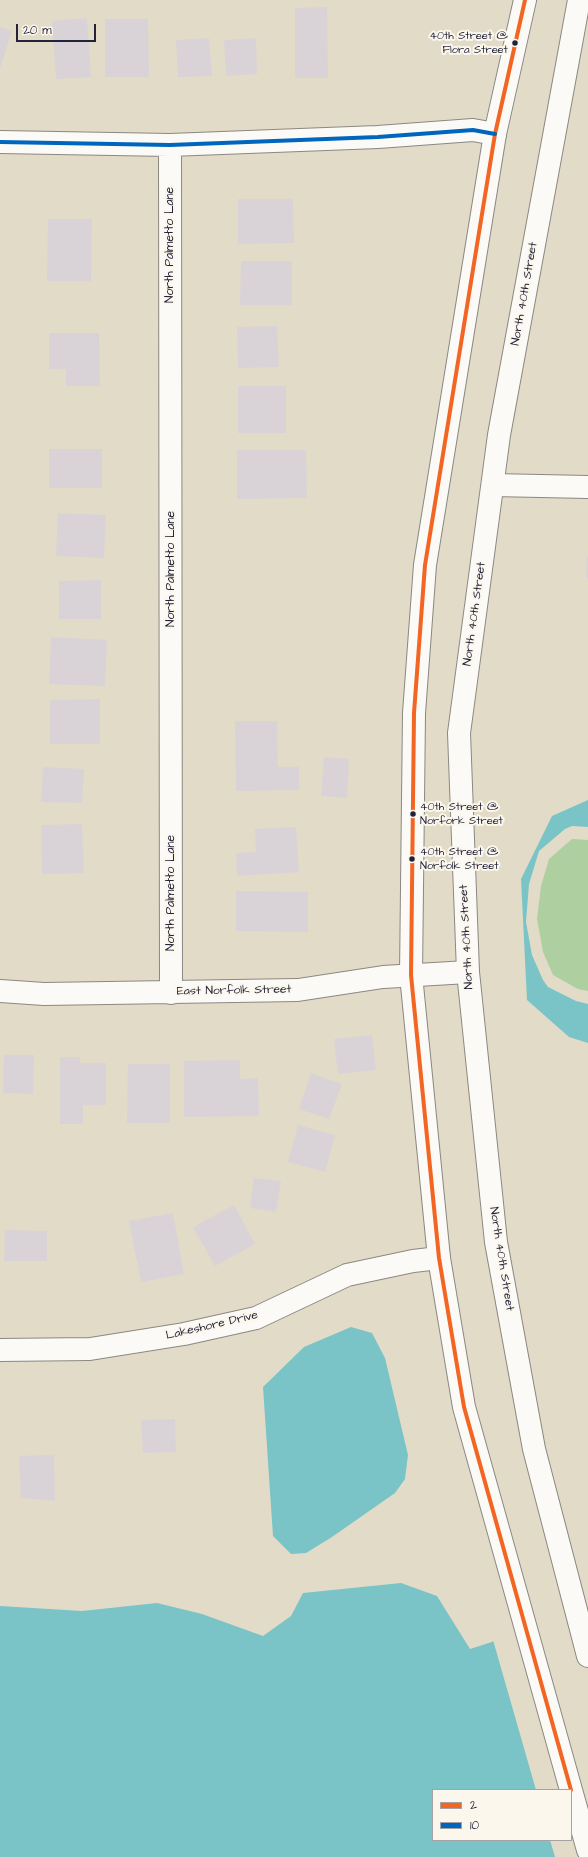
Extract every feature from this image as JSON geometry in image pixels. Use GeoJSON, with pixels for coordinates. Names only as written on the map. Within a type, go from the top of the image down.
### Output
{"type":"FeatureCollection","features":[{"type":"Feature","properties":{"kind":"main road"},"geometry":{"type":"LineString","coordinates":[[525,0],[495,134],[425,565],[414,713],[411,975],[439,1258],[464,1407],[571,1789]]}},
{"type":"Feature","properties":{"kind":"main road","name":"North 40th Street"},"geometry":{"type":"LineString","coordinates":[[579,0],[500,427],[459,733],[468,972],[496,1242],[534,1449],[588,1656]]}},
{"type":"Feature","properties":{"kind":"main road"},"geometry":{"type":"LineString","coordinates":[[0,142],[170,145],[378,137],[473,130],[495,134]]}},
{"type":"Feature","properties":{"kind":"main road","name":"North Palmetto Lane"},"geometry":{"type":"LineString","coordinates":[[170,145],[171,993]]}},
{"type":"Feature","properties":{"kind":"main road"},"geometry":{"type":"LineString","coordinates":[[492,485],[588,487]]}},
{"type":"Feature","properties":{"kind":"main road","name":"East Norfolk Street"},"geometry":{"type":"LineString","coordinates":[[0,991],[44,994],[298,990],[411,975],[468,972]]}},
{"type":"Feature","properties":{"kind":"main road","name":"Lakeshore Drive"},"geometry":{"type":"LineString","coordinates":[[0,1350],[90,1349],[184,1334],[256,1318],[347,1275],[413,1261],[439,1258]]}},
{"type":"Feature","properties":{"kind":"main road"},"geometry":{"type":"LineString","coordinates":[[572,1794],[588,1850]]}},
{"type":"Feature","properties":{"kind":"green space"},"geometry":{"type":"Polygon","coordinates":[[[572,839],[588,840],[588,991],[578,989],[553,975],[543,952],[537,919],[541,886],[549,859],[572,839]]]}},
{"type":"Feature","properties":{"kind":"water"},"geometry":{"type":"Polygon","coordinates":[[[588,800],[588,827],[572,826],[565,829],[539,851],[529,884],[526,922],[532,955],[543,980],[548,987],[576,1001],[588,1004],[588,1043],[569,1037],[527,1000],[521,879],[552,816],[588,800]]]}},
{"type":"Feature","properties":{"kind":"water"},"geometry":{"type":"Polygon","coordinates":[[[351,1327],[372,1333],[385,1358],[408,1455],[405,1479],[395,1493],[332,1537],[306,1553],[291,1554],[273,1536],[263,1387],[304,1347],[351,1327]]]}},
{"type":"Feature","properties":{"kind":"water"},"geometry":{"type":"Polygon","coordinates":[[[401,1583],[437,1596],[470,1649],[588,1611],[588,1857],[0,1857],[0,1606],[82,1611],[157,1603],[202,1614],[263,1636],[291,1616],[303,1593],[401,1583]]]}},
{"type":"Feature","properties":{"kind":"pier"},"geometry":{"type":"Polygon","coordinates":[[[588,1609],[588,1857],[555,1857],[550,1841],[572,1841],[572,1789],[536,1789],[493,1640],[588,1609]]]}},
{"type":"Feature","properties":{"kind":"building"},"geometry":{"type":"Polygon","coordinates":[[[327,7],[328,78],[295,78],[295,8],[327,7]]]}},
{"type":"Feature","properties":{"kind":"building"},"geometry":{"type":"Polygon","coordinates":[[[87,18],[91,77],[56,79],[52,21],[87,18]]]}},
{"type":"Feature","properties":{"kind":"building"},"geometry":{"type":"Polygon","coordinates":[[[105,19],[148,19],[149,77],[105,77],[105,19]]]}},
{"type":"Feature","properties":{"kind":"building"},"geometry":{"type":"Polygon","coordinates":[[[0,27],[12,31],[0,69],[0,27]]]}},
{"type":"Feature","properties":{"kind":"building"},"geometry":{"type":"Polygon","coordinates":[[[209,38],[212,76],[178,77],[176,40],[209,38]]]}},
{"type":"Feature","properties":{"kind":"building"},"geometry":{"type":"Polygon","coordinates":[[[256,38],[257,74],[226,76],[224,40],[256,38]]]}},
{"type":"Feature","properties":{"kind":"building"},"geometry":{"type":"Polygon","coordinates":[[[238,199],[293,199],[294,243],[238,244],[238,199]]]}},
{"type":"Feature","properties":{"kind":"building"},"geometry":{"type":"Polygon","coordinates":[[[48,219],[92,219],[91,281],[47,281],[48,219]]]}},
{"type":"Feature","properties":{"kind":"building"},"geometry":{"type":"Polygon","coordinates":[[[241,261],[292,261],[292,305],[240,305],[241,261]]]}},
{"type":"Feature","properties":{"kind":"building"},"geometry":{"type":"Polygon","coordinates":[[[277,326],[279,367],[238,368],[237,327],[277,326]]]}},
{"type":"Feature","properties":{"kind":"building"},"geometry":{"type":"Polygon","coordinates":[[[49,333],[99,333],[100,386],[66,386],[66,369],[49,369],[49,333]]]}},
{"type":"Feature","properties":{"kind":"building"},"geometry":{"type":"Polygon","coordinates":[[[238,386],[286,386],[286,433],[238,433],[238,386]]]}},
{"type":"Feature","properties":{"kind":"building"},"geometry":{"type":"Polygon","coordinates":[[[49,449],[102,449],[102,488],[49,488],[49,449]]]}},
{"type":"Feature","properties":{"kind":"building"},"geometry":{"type":"Polygon","coordinates":[[[237,450],[306,450],[307,498],[237,499],[237,450]]]}},
{"type":"Feature","properties":{"kind":"building"},"geometry":{"type":"Polygon","coordinates":[[[58,513],[106,515],[104,558],[56,556],[58,513]]]}},
{"type":"Feature","properties":{"kind":"building"},"geometry":{"type":"Polygon","coordinates":[[[587,557],[588,578],[586,578],[587,557]]]}},
{"type":"Feature","properties":{"kind":"building"},"geometry":{"type":"Polygon","coordinates":[[[101,580],[101,619],[59,619],[59,581],[101,580]]]}},
{"type":"Feature","properties":{"kind":"building"},"geometry":{"type":"Polygon","coordinates":[[[51,637],[107,640],[105,686],[49,684],[51,637]]]}},
{"type":"Feature","properties":{"kind":"building"},"geometry":{"type":"Polygon","coordinates":[[[100,699],[100,744],[50,744],[50,700],[100,699]]]}},
{"type":"Feature","properties":{"kind":"building"},"geometry":{"type":"Polygon","coordinates":[[[235,721],[277,721],[278,767],[299,767],[299,790],[236,791],[235,721]]]}},
{"type":"Feature","properties":{"kind":"building"},"geometry":{"type":"Polygon","coordinates":[[[324,757],[349,759],[347,798],[321,796],[324,757]]]}},
{"type":"Feature","properties":{"kind":"building"},"geometry":{"type":"Polygon","coordinates":[[[43,767],[84,769],[82,803],[41,802],[43,767]]]}},
{"type":"Feature","properties":{"kind":"building"},"geometry":{"type":"Polygon","coordinates":[[[82,824],[84,873],[42,874],[41,825],[82,824]]]}},
{"type":"Feature","properties":{"kind":"building"},"geometry":{"type":"Polygon","coordinates":[[[296,827],[299,872],[237,876],[236,853],[256,852],[255,829],[296,827]]]}},
{"type":"Feature","properties":{"kind":"building"},"geometry":{"type":"Polygon","coordinates":[[[236,891],[308,892],[308,932],[236,931],[236,891]]]}},
{"type":"Feature","properties":{"kind":"building"},"geometry":{"type":"Polygon","coordinates":[[[372,1035],[376,1070],[338,1074],[334,1039],[372,1035]]]}},
{"type":"Feature","properties":{"kind":"building"},"geometry":{"type":"Polygon","coordinates":[[[4,1055],[34,1055],[33,1094],[3,1093],[4,1055]]]}},
{"type":"Feature","properties":{"kind":"building"},"geometry":{"type":"Polygon","coordinates":[[[60,1057],[80,1057],[80,1063],[106,1063],[106,1105],[83,1105],[83,1124],[60,1124],[60,1057]]]}},
{"type":"Feature","properties":{"kind":"building"},"geometry":{"type":"Polygon","coordinates":[[[240,1060],[240,1079],[258,1078],[259,1116],[184,1117],[184,1061],[240,1060]]]}},
{"type":"Feature","properties":{"kind":"building"},"geometry":{"type":"Polygon","coordinates":[[[128,1064],[170,1064],[170,1123],[127,1123],[128,1064]]]}},
{"type":"Feature","properties":{"kind":"building"},"geometry":{"type":"Polygon","coordinates":[[[311,1073],[342,1084],[329,1119],[299,1109],[311,1073]]]}},
{"type":"Feature","properties":{"kind":"building"},"geometry":{"type":"Polygon","coordinates":[[[298,1125],[335,1135],[325,1172],[288,1162],[298,1125]]]}},
{"type":"Feature","properties":{"kind":"building"},"geometry":{"type":"Polygon","coordinates":[[[254,1178],[281,1181],[276,1212],[250,1208],[254,1178]]]}},
{"type":"Feature","properties":{"kind":"building"},"geometry":{"type":"Polygon","coordinates":[[[234,1205],[255,1244],[215,1266],[193,1227],[234,1205]]]}},
{"type":"Feature","properties":{"kind":"building"},"geometry":{"type":"Polygon","coordinates":[[[173,1213],[184,1274],[141,1282],[129,1221],[173,1213]]]}},
{"type":"Feature","properties":{"kind":"building"},"geometry":{"type":"Polygon","coordinates":[[[5,1230],[47,1231],[47,1261],[4,1261],[5,1230]]]}},
{"type":"Feature","properties":{"kind":"building"},"geometry":{"type":"Polygon","coordinates":[[[175,1419],[176,1452],[143,1453],[141,1420],[175,1419]]]}},
{"type":"Feature","properties":{"kind":"building"},"geometry":{"type":"Polygon","coordinates":[[[54,1455],[55,1501],[21,1498],[19,1456],[54,1455]]]}},
{"type":"Feature","properties":{"kind":"transit line","name":"2"},"geometry":{"type":"LineString","coordinates":[[525,0],[495,134],[425,565],[414,713],[411,975],[439,1258],[464,1407],[571,1789]]}},
{"type":"Feature","properties":{"kind":"transit line","name":"10"},"geometry":{"type":"LineString","coordinates":[[0,142],[170,145],[378,137],[473,130],[495,134]]}},
{"type":"Feature","properties":{"kind":"place","name":"40th Street @ Flora Street"},"geometry":{"type":"Point","coordinates":[515,43]}},
{"type":"Feature","properties":{"kind":"place","name":"40th Street @ Norfork Street"},"geometry":{"type":"Point","coordinates":[413,814]}},
{"type":"Feature","properties":{"kind":"place","name":"40th Street @ Norfolk Street"},"geometry":{"type":"Point","coordinates":[412,859]}}]}
